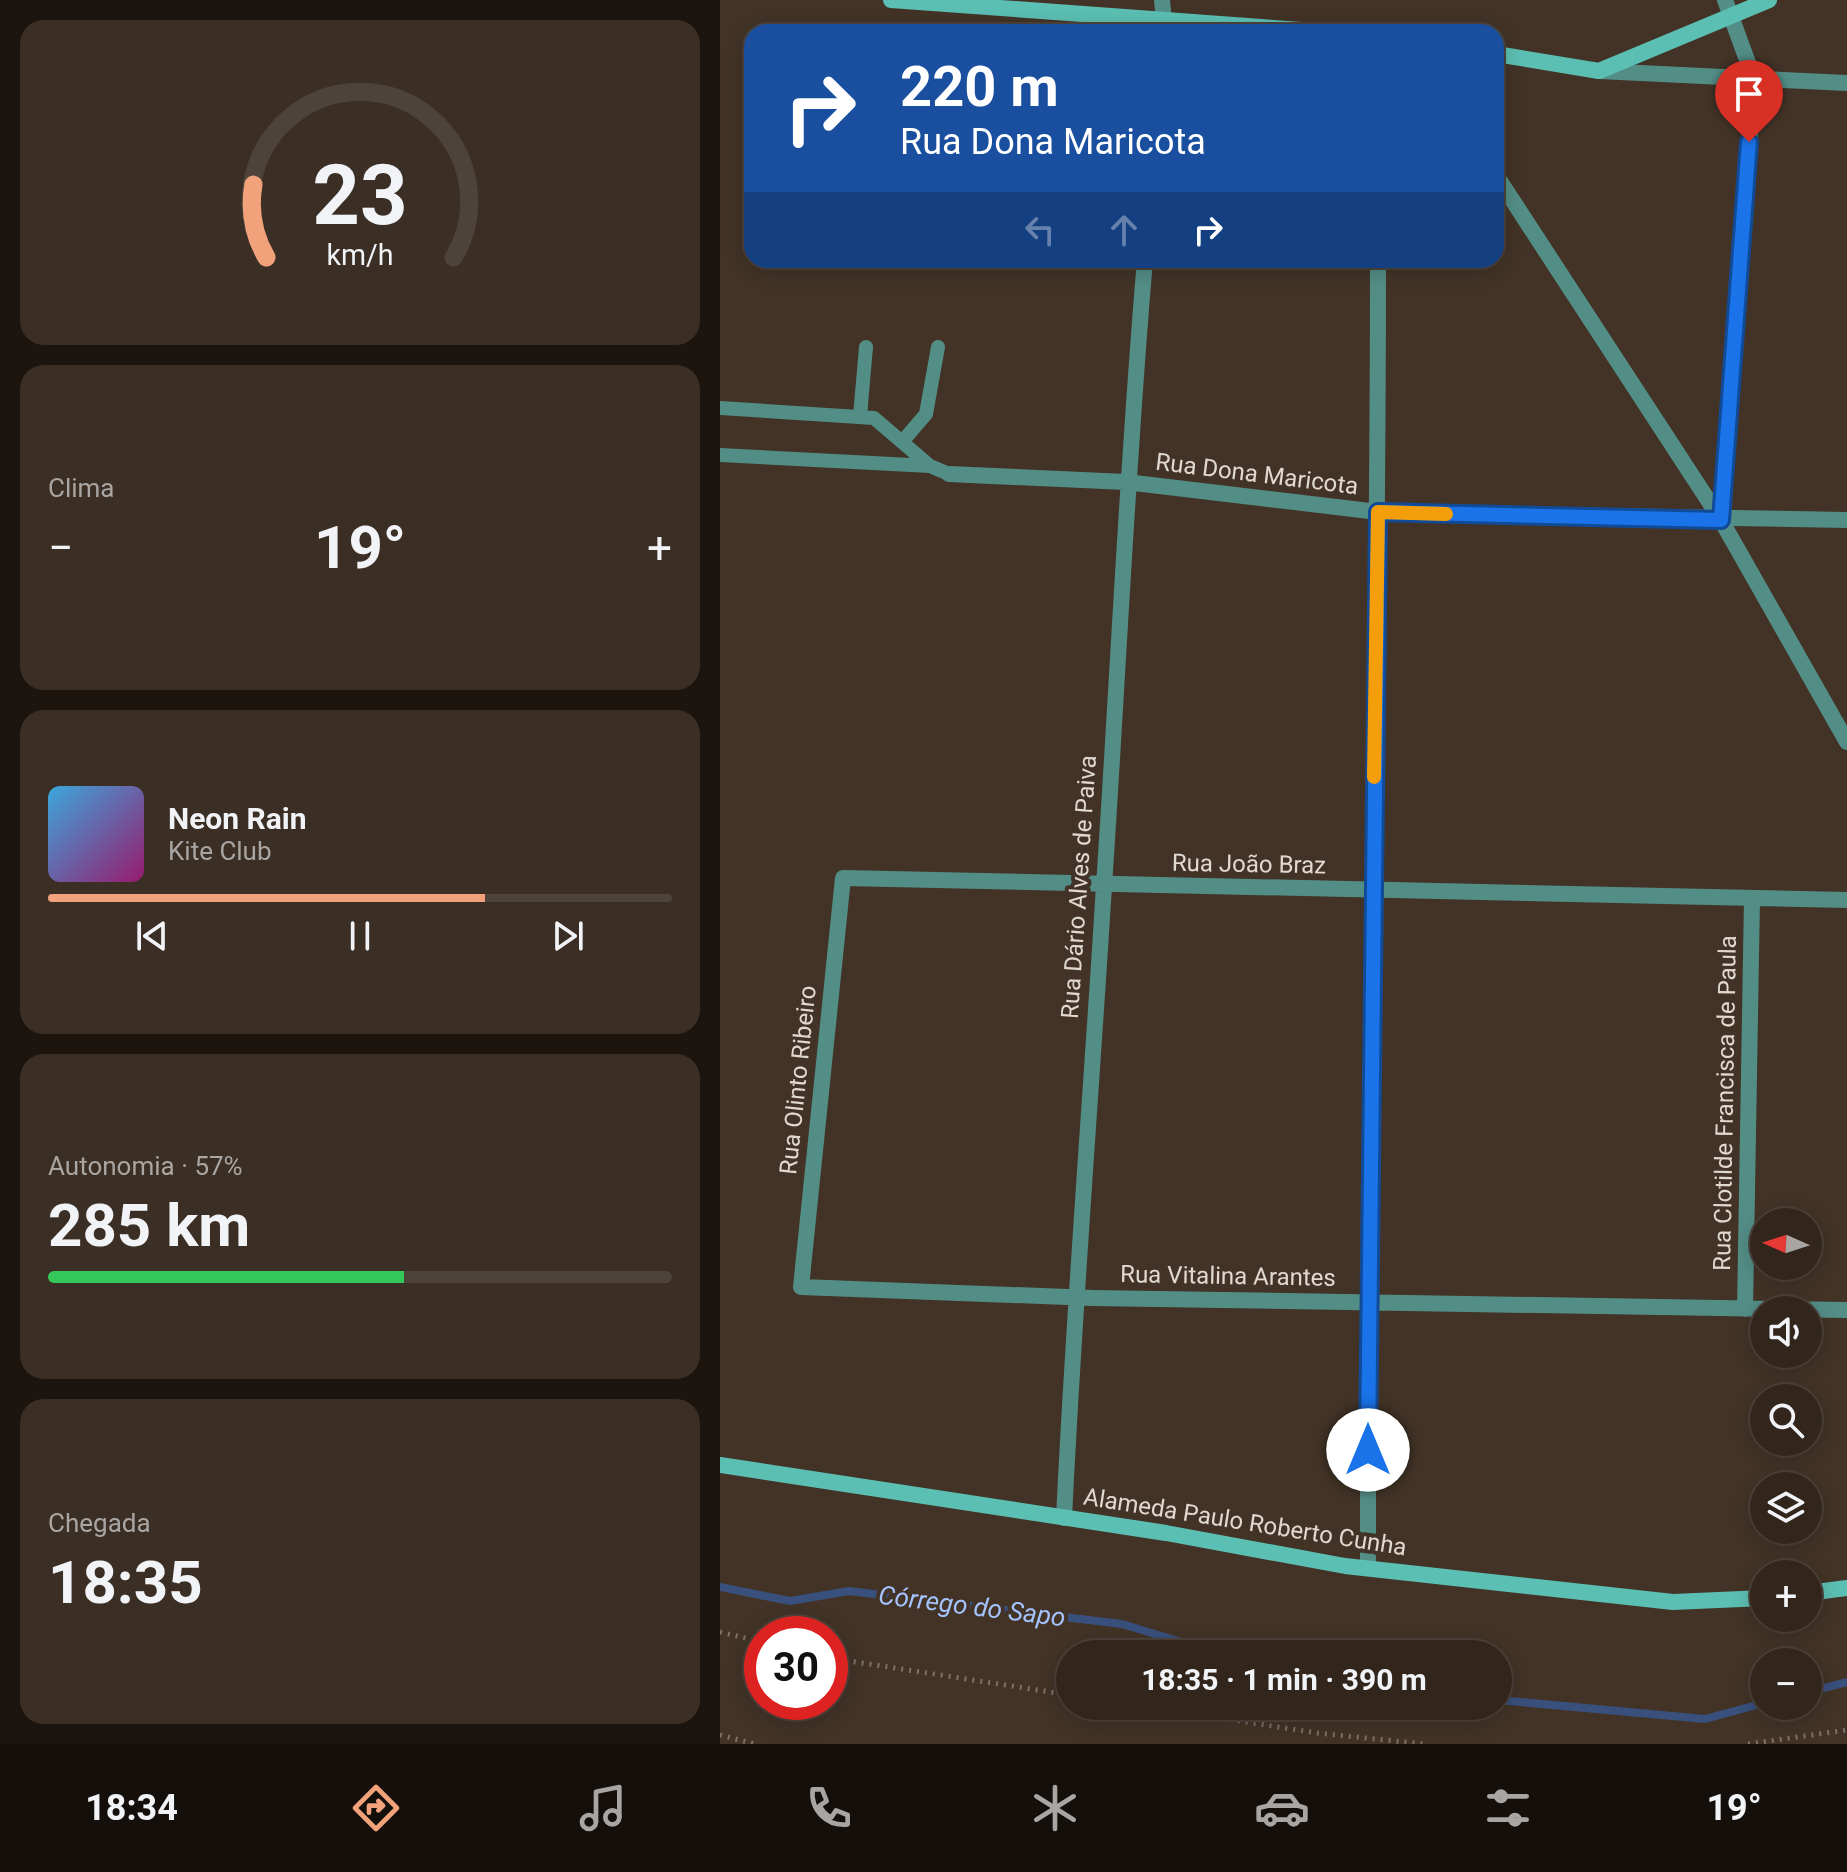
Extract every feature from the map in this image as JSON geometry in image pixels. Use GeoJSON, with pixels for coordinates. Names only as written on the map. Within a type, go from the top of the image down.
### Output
{"type":"FeatureCollection","features":[{"type":"Feature","properties":{"kind":"street"},"geometry":{"type":"LineString","coordinates":[[891,0],[1155,24]]}},
{"type":"Feature","properties":{"kind":"street"},"geometry":{"type":"LineString","coordinates":[[1162,0],[1166,24]]}},
{"type":"Feature","properties":{"kind":"street"},"geometry":{"type":"LineString","coordinates":[[1599,71],[1728,8],[1769,0]]}},
{"type":"Feature","properties":{"kind":"street"},"geometry":{"type":"LineString","coordinates":[[1721,520],[1754,79],[1728,8]]}},
{"type":"Feature","properties":{"kind":"street"},"geometry":{"type":"LineString","coordinates":[[1504,55],[1599,71],[1847,83]]}},
{"type":"Feature","properties":{"kind":"street"},"geometry":{"type":"LineString","coordinates":[[1504,187],[1721,520],[1847,742]]}},
{"type":"Feature","properties":{"kind":"street","name":"Rua Dário Alves de Paiva"},"geometry":{"type":"LineString","coordinates":[[1064,1518],[1074,1298],[1104,886],[1126,482],[1144,268]]}},
{"type":"Feature","properties":{"kind":"street"},"geometry":{"type":"LineString","coordinates":[[1368,1568],[1367,1302],[1378,512],[1378,268]]}},
{"type":"Feature","properties":{"kind":"street","name":"Rua Dona Maricota"},"geometry":{"type":"LineString","coordinates":[[949,474],[1126,482],[1378,512],[1847,520]]}},
{"type":"Feature","properties":{"kind":"street","name":"Rua João Braz"},"geometry":{"type":"LineString","coordinates":[[843,878],[1847,900]]}},
{"type":"Feature","properties":{"kind":"street","name":"Rua Olinto Ribeiro"},"geometry":{"type":"LineString","coordinates":[[801,1287],[843,878]]}},
{"type":"Feature","properties":{"kind":"street","name":"Rua Clotilde Francisca de Paula"},"geometry":{"type":"LineString","coordinates":[[1745,1309],[1752,898]]}},
{"type":"Feature","properties":{"kind":"street","name":"Rua Vitalina Arantes"},"geometry":{"type":"LineString","coordinates":[[801,1287],[1074,1298],[1847,1310]]}},
{"type":"Feature","properties":{"kind":"street","name":"Alameda Paulo Roberto Cunha"},"geometry":{"type":"LineString","coordinates":[[720,1465],[1368,1568],[1673,1602],[1750,1599]]}},
{"type":"Feature","properties":{"kind":"street"},"geometry":{"type":"LineString","coordinates":[[1822,1591],[1847,1588]]}},
{"type":"Feature","properties":{"kind":"lane"},"geometry":{"type":"LineString","coordinates":[[860,416],[866,347]]}},
{"type":"Feature","properties":{"kind":"lane"},"geometry":{"type":"LineString","coordinates":[[902,442],[926,414],[938,347]]}},
{"type":"Feature","properties":{"kind":"lane"},"geometry":{"type":"LineString","coordinates":[[720,408],[874,418],[930,466],[949,474]]}},
{"type":"Feature","properties":{"kind":"lane"},"geometry":{"type":"LineString","coordinates":[[720,455],[930,466]]}},
{"type":"Feature","properties":{"kind":"path"},"geometry":{"type":"LineString","coordinates":[[720,1632],[744,1638]]}},
{"type":"Feature","properties":{"kind":"path"},"geometry":{"type":"LineString","coordinates":[[848,1661],[1056,1693]]}},
{"type":"Feature","properties":{"kind":"path"},"geometry":{"type":"LineString","coordinates":[[1233,1720],[1317,1733],[1424,1744]]}},
{"type":"Feature","properties":{"kind":"path"},"geometry":{"type":"LineString","coordinates":[[1748,1744],[1847,1730]]}},
{"type":"Feature","properties":{"kind":"path"},"geometry":{"type":"LineString","coordinates":[[720,1735],[755,1744]]}},
{"type":"Feature","properties":{"kind":"waterway","name":"Córrego do Sapo"},"geometry":{"type":"LineString","coordinates":[[720,1587],[790,1601],[849,1591],[1122,1624],[1175,1640]]}},
{"type":"Feature","properties":{"kind":"waterway","name":"Córrego do Sapo"},"geometry":{"type":"LineString","coordinates":[[1822,1688],[1847,1682]]}},
{"type":"Feature","properties":{"kind":"waterway","name":"Córrego do Sapo"},"geometry":{"type":"LineString","coordinates":[[1512,1701],[1705,1719],[1750,1707]]}},
{"type":"Feature","properties":{"kind":"slow traffic"},"geometry":{"type":"LineString","coordinates":[[1374,777],[1378,512],[1446,514]]}},
{"type":"Feature","properties":{"kind":"route"},"geometry":{"type":"LineString","coordinates":[[1368,1450],[1367,1302],[1378,512],[1721,520],[1749,142]]}}]}
